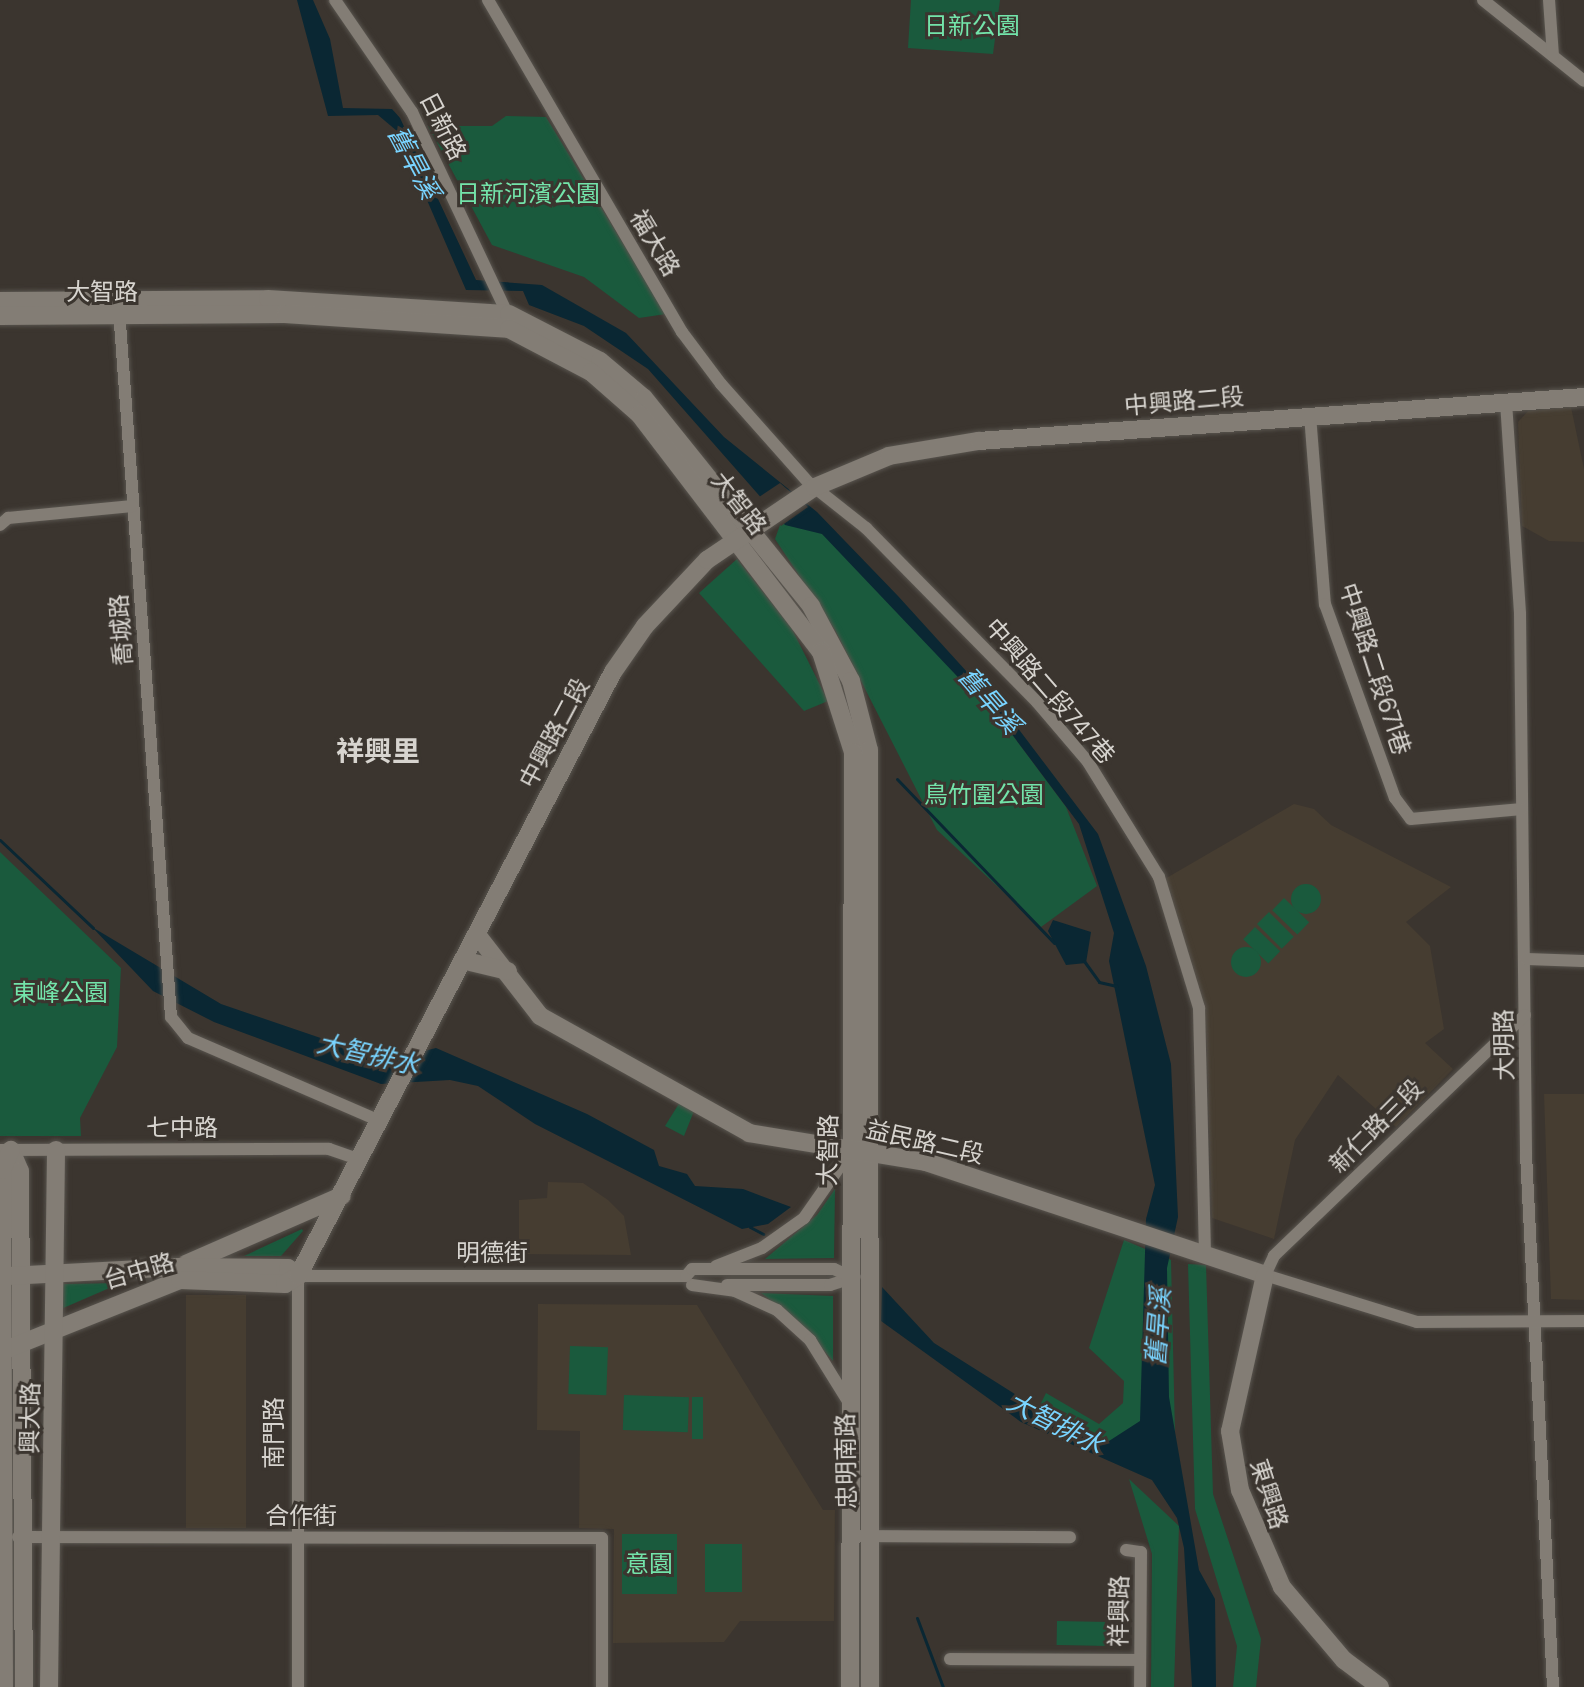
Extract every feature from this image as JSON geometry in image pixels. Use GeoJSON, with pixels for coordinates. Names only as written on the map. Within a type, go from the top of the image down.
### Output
{"type":"FeatureCollection","features":[{"type":"Feature","properties":{"kind":"street","name":"日新路"},"geometry":{"type":"LineString","coordinates":[[335,0],[354,35],[385,64],[494,278],[509,322]]}},
{"type":"Feature","properties":{"kind":"street","name":"福大路"},"geometry":{"type":"LineString","coordinates":[[488,0],[682,332],[807,492]]}},
{"type":"Feature","properties":{"kind":"street"},"geometry":{"type":"LineString","coordinates":[[1483,0],[1584,81]]}},
{"type":"Feature","properties":{"kind":"street"},"geometry":{"type":"LineString","coordinates":[[1549,0],[1553,56]]}},
{"type":"Feature","properties":{"kind":"street","name":"大智路"},"geometry":{"type":"LineString","coordinates":[[0,301],[119,309],[509,322],[559,351],[617,392],[741,533],[811,606],[861,711],[872,798],[870,1235]]}},
{"type":"Feature","properties":{"kind":"street","name":"大智路"},"geometry":{"type":"LineString","coordinates":[[0,316],[119,309]]}},
{"type":"Feature","properties":{"kind":"street","name":"喬城路"},"geometry":{"type":"LineString","coordinates":[[119,309],[171,1017],[188,1038],[384,1117]]}},
{"type":"Feature","properties":{"kind":"street","name":"中興路二段"},"geometry":{"type":"LineString","coordinates":[[384,1117],[613,672],[678,588],[741,533],[807,492],[889,456],[979,441],[1310,415],[1506,402],[1575,401]]}},
{"type":"Feature","properties":{"kind":"street","name":"大明路"},"geometry":{"type":"LineString","coordinates":[[1506,402],[1520,614],[1525,1015],[1535,1322],[1553,1687]]}},
{"type":"Feature","properties":{"kind":"street","name":"中興路二段671巷"},"geometry":{"type":"LineString","coordinates":[[1310,415],[1325,604],[1395,798],[1411,819],[1522,809]]}},
{"type":"Feature","properties":{"kind":"street","name":"中興路二段747巷"},"geometry":{"type":"LineString","coordinates":[[807,492],[906,566],[1088,762],[1159,877],[1185,947],[1199,1008],[1209,1157],[1205,1255]]}},
{"type":"Feature","properties":{"kind":"street"},"geometry":{"type":"LineString","coordinates":[[0,525],[8,518],[132,506]]}},
{"type":"Feature","properties":{"kind":"street","name":"大智路"},"geometry":{"type":"LineString","coordinates":[[741,533],[821,652],[846,715],[856,855],[852,1149],[860,1277]]}},
{"type":"Feature","properties":{"kind":"street","name":"益民路二段"},"geometry":{"type":"LineString","coordinates":[[478,936],[540,1016],[705,1113],[749,1133],[872,1152],[1021,1192],[1136,1236],[1205,1255]]}},
{"type":"Feature","properties":{"kind":"street"},"geometry":{"type":"LineString","coordinates":[[1526,959],[1578,961],[1584,953]]}},
{"type":"Feature","properties":{"kind":"street"},"geometry":{"type":"LineString","coordinates":[[466,961],[508,971]]}},
{"type":"Feature","properties":{"kind":"street","name":"新仁路三段"},"geometry":{"type":"LineString","coordinates":[[1265,1275],[1274,1256],[1525,1015]]}},
{"type":"Feature","properties":{"kind":"street"},"geometry":{"type":"LineString","coordinates":[[298,1276],[384,1117]]}},
{"type":"Feature","properties":{"kind":"street","name":"七中路"},"geometry":{"type":"LineString","coordinates":[[6,1150],[329,1149],[361,1160]]}},
{"type":"Feature","properties":{"kind":"street"},"geometry":{"type":"LineString","coordinates":[[707,1269],[762,1248],[804,1218],[852,1149]]}},
{"type":"Feature","properties":{"kind":"street","name":"興大路"},"geometry":{"type":"LineString","coordinates":[[4,1687],[1,1352],[7,1276],[2,1170],[6,1150]]}},
{"type":"Feature","properties":{"kind":"street","name":"興大路"},"geometry":{"type":"LineString","coordinates":[[49,1687],[56,1150]]}},
{"type":"Feature","properties":{"kind":"street","name":"台中路"},"geometry":{"type":"LineString","coordinates":[[179,1267],[342,1196]]}},
{"type":"Feature","properties":{"kind":"street","name":"忠明南路"},"geometry":{"type":"LineString","coordinates":[[850,1687],[852,1407],[860,1277],[870,1235]]}},
{"type":"Feature","properties":{"kind":"street"},"geometry":{"type":"LineString","coordinates":[[1205,1255],[1417,1322],[1584,1321]]}},
{"type":"Feature","properties":{"kind":"street","name":"台中路"},"geometry":{"type":"LineString","coordinates":[[1,1352],[55,1327],[180,1280],[285,1284],[298,1276],[288,1268],[179,1267],[56,1276],[7,1276]]}},
{"type":"Feature","properties":{"kind":"street","name":"明德街"},"geometry":{"type":"LineString","coordinates":[[689,1280],[707,1269],[834,1269],[860,1277]]}},
{"type":"Feature","properties":{"kind":"street","name":"東興路"},"geometry":{"type":"LineString","coordinates":[[1265,1275],[1230,1431],[1240,1490],[1282,1587],[1344,1660],[1380,1687]]}},
{"type":"Feature","properties":{"kind":"street","name":"興大路"},"geometry":{"type":"LineString","coordinates":[[7,1276],[21,1343],[24,1687]]}},
{"type":"Feature","properties":{"kind":"street","name":"明德街"},"geometry":{"type":"LineString","coordinates":[[298,1276],[689,1280],[830,1285],[860,1277]]}},
{"type":"Feature","properties":{"kind":"street","name":"南門路"},"geometry":{"type":"LineString","coordinates":[[298,1276],[298,1687]]}},
{"type":"Feature","properties":{"kind":"street","name":"忠明南路"},"geometry":{"type":"LineString","coordinates":[[860,1277],[871,1536],[870,1687]]}},
{"type":"Feature","properties":{"kind":"street"},"geometry":{"type":"LineString","coordinates":[[689,1280],[735,1291],[777,1310],[810,1340],[852,1407]]}},
{"type":"Feature","properties":{"kind":"street"},"geometry":{"type":"LineString","coordinates":[[852,1536],[1070,1537]]}},
{"type":"Feature","properties":{"kind":"street","name":"合作街"},"geometry":{"type":"LineString","coordinates":[[2,1537],[602,1538],[602,1687]]}},
{"type":"Feature","properties":{"kind":"street","name":"祥興路"},"geometry":{"type":"LineString","coordinates":[[1126,1550],[1141,1552],[1140,1687]]}},
{"type":"Feature","properties":{"kind":"street"},"geometry":{"type":"LineString","coordinates":[[950,1659],[1140,1660]]}},
{"type":"Feature","properties":{"kind":"shaded area"},"geometry":{"type":"Polygon","coordinates":[[[1571,407],[1584,469],[1584,542],[1549,541],[1522,526],[1518,422],[1528,411],[1571,407]]]}},
{"type":"Feature","properties":{"kind":"shaded area"},"geometry":{"type":"Polygon","coordinates":[[[1294,804],[1314,809],[1331,825],[1451,887],[1406,922],[1430,946],[1444,1029],[1425,1043],[1453,1069],[1396,1127],[1338,1075],[1295,1140],[1274,1239],[1212,1218],[1206,1030],[1163,880],[1294,804]]]}},
{"type":"Feature","properties":{"kind":"shaded area"},"geometry":{"type":"Polygon","coordinates":[[[1544,1094],[1584,1094],[1584,1300],[1551,1299],[1544,1094]]]}},
{"type":"Feature","properties":{"kind":"shaded area"},"geometry":{"type":"Polygon","coordinates":[[[548,1182],[583,1183],[608,1200],[624,1216],[631,1255],[519,1254],[519,1200],[547,1198],[548,1182]]]}},
{"type":"Feature","properties":{"kind":"shaded area"},"geometry":{"type":"Polygon","coordinates":[[[186,1295],[246,1295],[246,1528],[186,1528],[186,1295]]]}},
{"type":"Feature","properties":{"kind":"shaded area"},"geometry":{"type":"Polygon","coordinates":[[[538,1304],[697,1305],[823,1510],[835,1510],[834,1621],[740,1621],[724,1642],[613,1643],[614,1529],[579,1528],[580,1431],[537,1430],[538,1304]]]}},
{"type":"Feature","properties":{"kind":"green space","name":"日新公園"},"geometry":{"type":"Polygon","coordinates":[[[911,0],[1000,0],[993,54],[908,48],[911,0]]]}},
{"type":"Feature","properties":{"kind":"green space","name":"日新河濱公園"},"geometry":{"type":"Polygon","coordinates":[[[506,116],[546,117],[666,314],[639,318],[584,277],[492,245],[428,126],[492,126],[506,116]]]}},
{"type":"Feature","properties":{"kind":"green space","name":"鳥竹圍公園"},"geometry":{"type":"Polygon","coordinates":[[[781,522],[806,522],[836,544],[1011,733],[1066,807],[1097,886],[1041,927],[937,830],[835,630],[775,539],[781,522]]]}},
{"type":"Feature","properties":{"kind":"green space"},"geometry":{"type":"Polygon","coordinates":[[[737,559],[792,629],[828,701],[804,711],[699,593],[737,559]]]}},
{"type":"Feature","properties":{"kind":"green space","name":"東峰公園"},"geometry":{"type":"Polygon","coordinates":[[[0,852],[121,968],[117,1047],[80,1118],[81,1136],[0,1136],[0,852]]]}},
{"type":"Feature","properties":{"kind":"green space"},"geometry":{"type":"Polygon","coordinates":[[[1306,884],[1317,888],[1321,899],[1317,910],[1306,914],[1295,910],[1291,899],[1295,888],[1306,884]]]}},
{"type":"Feature","properties":{"kind":"green space"},"geometry":{"type":"Polygon","coordinates":[[[1284,898],[1309,922],[1297,935],[1272,910],[1284,898]]]}},
{"type":"Feature","properties":{"kind":"green space"},"geometry":{"type":"Polygon","coordinates":[[[1269,912],[1294,937],[1282,949],[1257,924],[1269,912]]]}},
{"type":"Feature","properties":{"kind":"green space"},"geometry":{"type":"Polygon","coordinates":[[[1255,927],[1280,951],[1268,964],[1243,939],[1255,927]]]}},
{"type":"Feature","properties":{"kind":"green space"},"geometry":{"type":"Polygon","coordinates":[[[1246,947],[1257,951],[1261,962],[1257,973],[1246,977],[1235,973],[1231,962],[1235,951],[1246,947]]]}},
{"type":"Feature","properties":{"kind":"green space"},"geometry":{"type":"Polygon","coordinates":[[[680,1102],[694,1111],[684,1136],[665,1126],[680,1102]]]}},
{"type":"Feature","properties":{"kind":"green space"},"geometry":{"type":"Polygon","coordinates":[[[835,1189],[834,1258],[765,1259],[817,1215],[835,1189]]]}},
{"type":"Feature","properties":{"kind":"green space"},"geometry":{"type":"Polygon","coordinates":[[[302,1229],[281,1256],[244,1256],[302,1229]]]}},
{"type":"Feature","properties":{"kind":"green space"},"geometry":{"type":"Polygon","coordinates":[[[1124,1240],[1171,1260],[1175,1433],[1144,1456],[1103,1444],[1038,1409],[1046,1393],[1099,1424],[1123,1403],[1124,1381],[1089,1348],[1124,1240]]]}},
{"type":"Feature","properties":{"kind":"green space"},"geometry":{"type":"Polygon","coordinates":[[[1188,1264],[1206,1265],[1213,1494],[1261,1639],[1256,1687],[1233,1687],[1237,1646],[1195,1509],[1188,1264]]]}},
{"type":"Feature","properties":{"kind":"green space"},"geometry":{"type":"Polygon","coordinates":[[[121,1283],[61,1309],[61,1284],[121,1283]]]}},
{"type":"Feature","properties":{"kind":"green space"},"geometry":{"type":"Polygon","coordinates":[[[761,1293],[833,1296],[833,1361],[797,1320],[761,1293]]]}},
{"type":"Feature","properties":{"kind":"green space"},"geometry":{"type":"Polygon","coordinates":[[[570,1346],[608,1347],[606,1395],[568,1394],[570,1346]]]}},
{"type":"Feature","properties":{"kind":"green space"},"geometry":{"type":"Polygon","coordinates":[[[624,1395],[689,1397],[688,1432],[623,1430],[624,1395]]]}},
{"type":"Feature","properties":{"kind":"green space"},"geometry":{"type":"Polygon","coordinates":[[[692,1397],[703,1397],[703,1439],[692,1439],[692,1397]]]}},
{"type":"Feature","properties":{"kind":"green space"},"geometry":{"type":"Polygon","coordinates":[[[1129,1479],[1179,1526],[1174,1687],[1151,1687],[1152,1554],[1129,1479]]]}},
{"type":"Feature","properties":{"kind":"green space","name":"意園"},"geometry":{"type":"Polygon","coordinates":[[[622,1534],[677,1534],[677,1594],[622,1594],[622,1534]]]}},
{"type":"Feature","properties":{"kind":"green space"},"geometry":{"type":"Polygon","coordinates":[[[705,1544],[742,1544],[742,1592],[705,1592],[705,1544]]]}},
{"type":"Feature","properties":{"kind":"green space"},"geometry":{"type":"Polygon","coordinates":[[[1057,1621],[1109,1622],[1109,1646],[1057,1645],[1057,1621]]]}},
{"type":"Feature","properties":{"kind":"water","name":"舊旱溪"},"geometry":{"type":"Polygon","coordinates":[[[297,0],[313,0],[330,39],[343,108],[392,109],[400,118],[476,280],[542,285],[626,333],[724,437],[817,512],[898,596],[1017,727],[1098,834],[1146,966],[1171,1064],[1178,1217],[1167,1268],[1169,1397],[1199,1570],[1215,1599],[1216,1687],[1192,1687],[1184,1548],[1177,1518],[1152,1480],[1021,1422],[881,1321],[882,1287],[934,1343],[1091,1442],[1109,1441],[1140,1421],[1146,1219],[1155,1185],[1109,961],[1114,933],[1079,824],[1011,733],[822,534],[785,525],[648,369],[584,326],[529,305],[523,291],[466,290],[397,131],[378,115],[328,116],[297,0]]]}},
{"type":"Feature","properties":{"kind":"water"},"geometry":{"type":"Polygon","coordinates":[[[1053,920],[1091,932],[1086,963],[1066,965],[1048,931],[1053,920]]]}},
{"type":"Feature","properties":{"kind":"water"},"geometry":{"type":"Polygon","coordinates":[[[92,927],[221,1004],[347,1047],[404,1056],[436,1048],[587,1114],[654,1150],[659,1166],[687,1174],[695,1186],[743,1189],[791,1207],[768,1224],[742,1229],[535,1124],[478,1086],[450,1080],[381,1084],[214,1022],[153,991],[92,927]]]}},
{"type":"Feature","properties":{"kind":"pier"},"geometry":{"type":"Polygon","coordinates":[[[780,483],[808,507],[781,526],[759,497],[780,483]]]}},
{"type":"Feature","properties":{"kind":"waterway"},"geometry":{"type":"LineString","coordinates":[[897,779],[1054,943]]}},
{"type":"Feature","properties":{"kind":"waterway","name":"大智排水"},"geometry":{"type":"LineString","coordinates":[[0,840],[93,928]]}},
{"type":"Feature","properties":{"kind":"waterway"},"geometry":{"type":"LineString","coordinates":[[1084,961],[1099,982],[1117,986]]}},
{"type":"Feature","properties":{"kind":"waterway","name":"大智排水"},"geometry":{"type":"LineString","coordinates":[[750,1227],[763,1234]]}},
{"type":"Feature","properties":{"kind":"waterway"},"geometry":{"type":"LineString","coordinates":[[917,1618],[943,1687]]}},
{"type":"Feature","properties":{"kind":"district","name":"祥興里"},"geometry":{"type":"Point","coordinates":[378,752]}}]}
